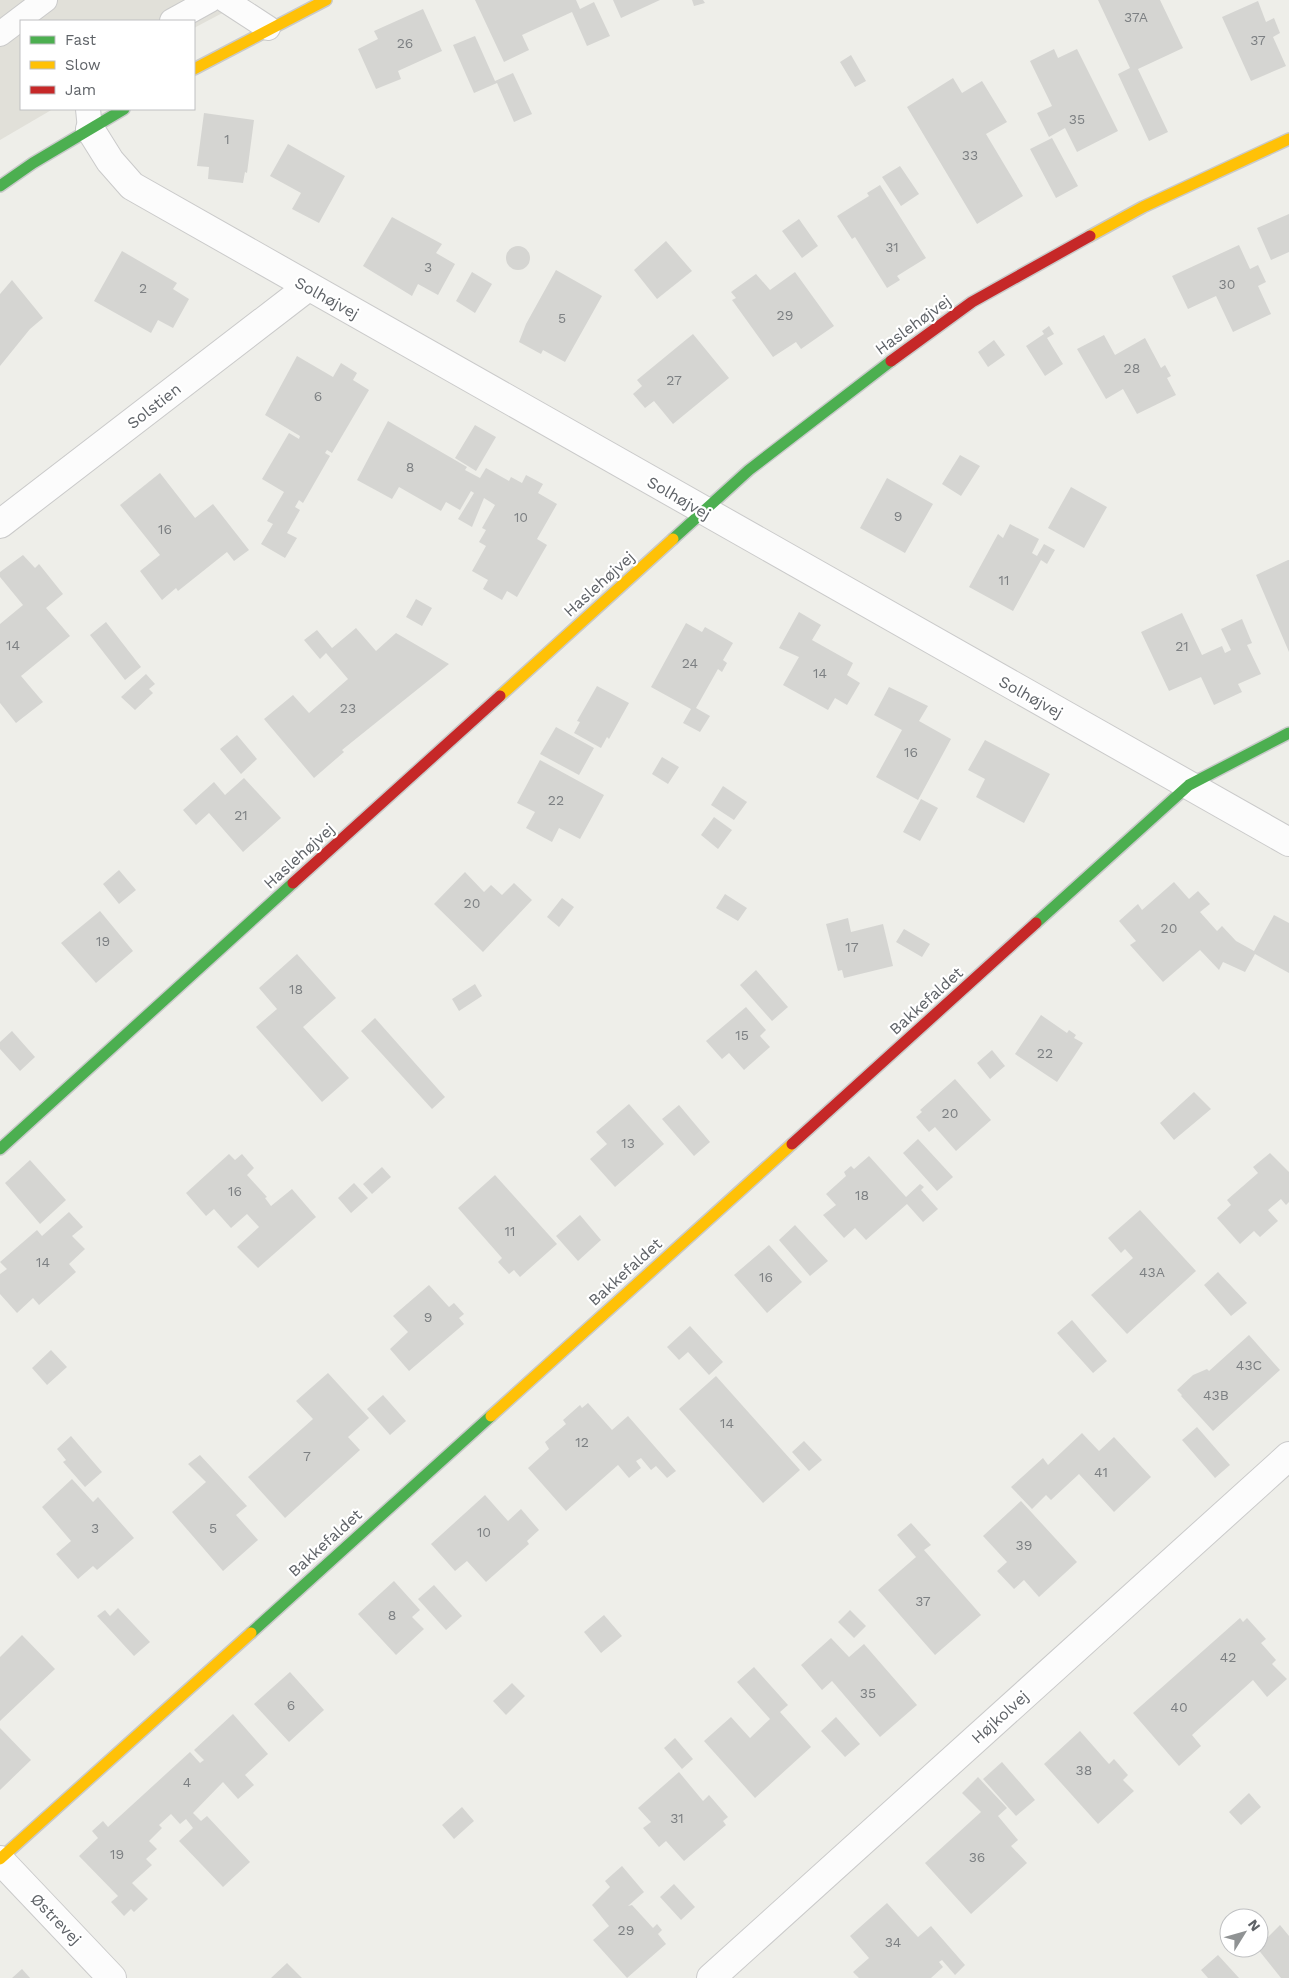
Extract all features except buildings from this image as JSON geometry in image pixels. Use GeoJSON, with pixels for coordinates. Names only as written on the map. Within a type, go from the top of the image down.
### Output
{"type":"FeatureCollection","features":[{"type":"Feature","properties":{"kind":"street"},"geometry":{"type":"LineString","coordinates":[[195,68],[268,28],[326,0]]}},
{"type":"Feature","properties":{"kind":"street"},"geometry":{"type":"LineString","coordinates":[[0,186],[89,119],[120,110]]}},
{"type":"Feature","properties":{"kind":"street","name":"Solhøjvej"},"geometry":{"type":"LineString","coordinates":[[89,119],[110,162],[132,186],[703,512],[1289,842]]}},
{"type":"Feature","properties":{"kind":"street","name":"Haslehøjvej"},"geometry":{"type":"LineString","coordinates":[[0,1149],[749,470],[848,393],[972,302],[1143,207],[1289,139]]}},
{"type":"Feature","properties":{"kind":"street","name":"Solstien"},"geometry":{"type":"LineString","coordinates":[[0,524],[308,287]]}},
{"type":"Feature","properties":{"kind":"street","name":"Bakkefaldet"},"geometry":{"type":"LineString","coordinates":[[0,1859],[1189,785],[1289,733]]}},
{"type":"Feature","properties":{"kind":"street","name":"Højkolvej"},"geometry":{"type":"LineString","coordinates":[[711,1978],[1289,1456]]}},
{"type":"Feature","properties":{"kind":"street","name":"Østrevej"},"geometry":{"type":"LineString","coordinates":[[0,1859],[112,1978]]}},
{"type":"Feature","properties":{"kind":"lane"},"geometry":{"type":"LineString","coordinates":[[174,20],[210,0]]}},
{"type":"Feature","properties":{"kind":"lane"},"geometry":{"type":"LineString","coordinates":[[224,0],[268,28]]}},
{"type":"Feature","properties":{"kind":"lane"},"geometry":{"type":"LineString","coordinates":[[25,20],[44,9]]}},
{"type":"Feature","properties":{"kind":"lane"},"geometry":{"type":"LineString","coordinates":[[0,34],[20,23]]}},
{"type":"Feature","properties":{"kind":"shaded area"},"geometry":{"type":"Polygon","coordinates":[[[0,0],[247,0],[195,27],[195,20],[20,20],[20,110],[51,110],[0,140],[0,0]]]}},
{"type":"Feature","properties":{"kind":"traffic: fast"},"geometry":{"type":"LineString","coordinates":[[0,186],[33,163],[122,110]]}},
{"type":"Feature","properties":{"kind":"traffic: fast"},"geometry":{"type":"LineString","coordinates":[[673,539],[749,470],[891,361]]}},
{"type":"Feature","properties":{"kind":"traffic: fast"},"geometry":{"type":"LineString","coordinates":[[1036,923],[1189,785],[1289,733]]}},
{"type":"Feature","properties":{"kind":"traffic: fast"},"geometry":{"type":"LineString","coordinates":[[0,1149],[293,883]]}},
{"type":"Feature","properties":{"kind":"traffic: fast"},"geometry":{"type":"LineString","coordinates":[[251,1633],[491,1416]]}},
{"type":"Feature","properties":{"kind":"traffic: slow"},"geometry":{"type":"LineString","coordinates":[[195,68],[326,0]]}},
{"type":"Feature","properties":{"kind":"traffic: slow"},"geometry":{"type":"LineString","coordinates":[[1090,236],[1143,207],[1289,139]]}},
{"type":"Feature","properties":{"kind":"traffic: slow"},"geometry":{"type":"LineString","coordinates":[[500,696],[673,539]]}},
{"type":"Feature","properties":{"kind":"traffic: slow"},"geometry":{"type":"LineString","coordinates":[[491,1416],[792,1144]]}},
{"type":"Feature","properties":{"kind":"traffic: slow"},"geometry":{"type":"LineString","coordinates":[[0,1859],[251,1633]]}},
{"type":"Feature","properties":{"kind":"traffic: jam"},"geometry":{"type":"LineString","coordinates":[[891,361],[972,302],[1090,236]]}},
{"type":"Feature","properties":{"kind":"traffic: jam"},"geometry":{"type":"LineString","coordinates":[[293,883],[500,696]]}},
{"type":"Feature","properties":{"kind":"traffic: jam"},"geometry":{"type":"LineString","coordinates":[[792,1144],[1036,923]]}}]}
